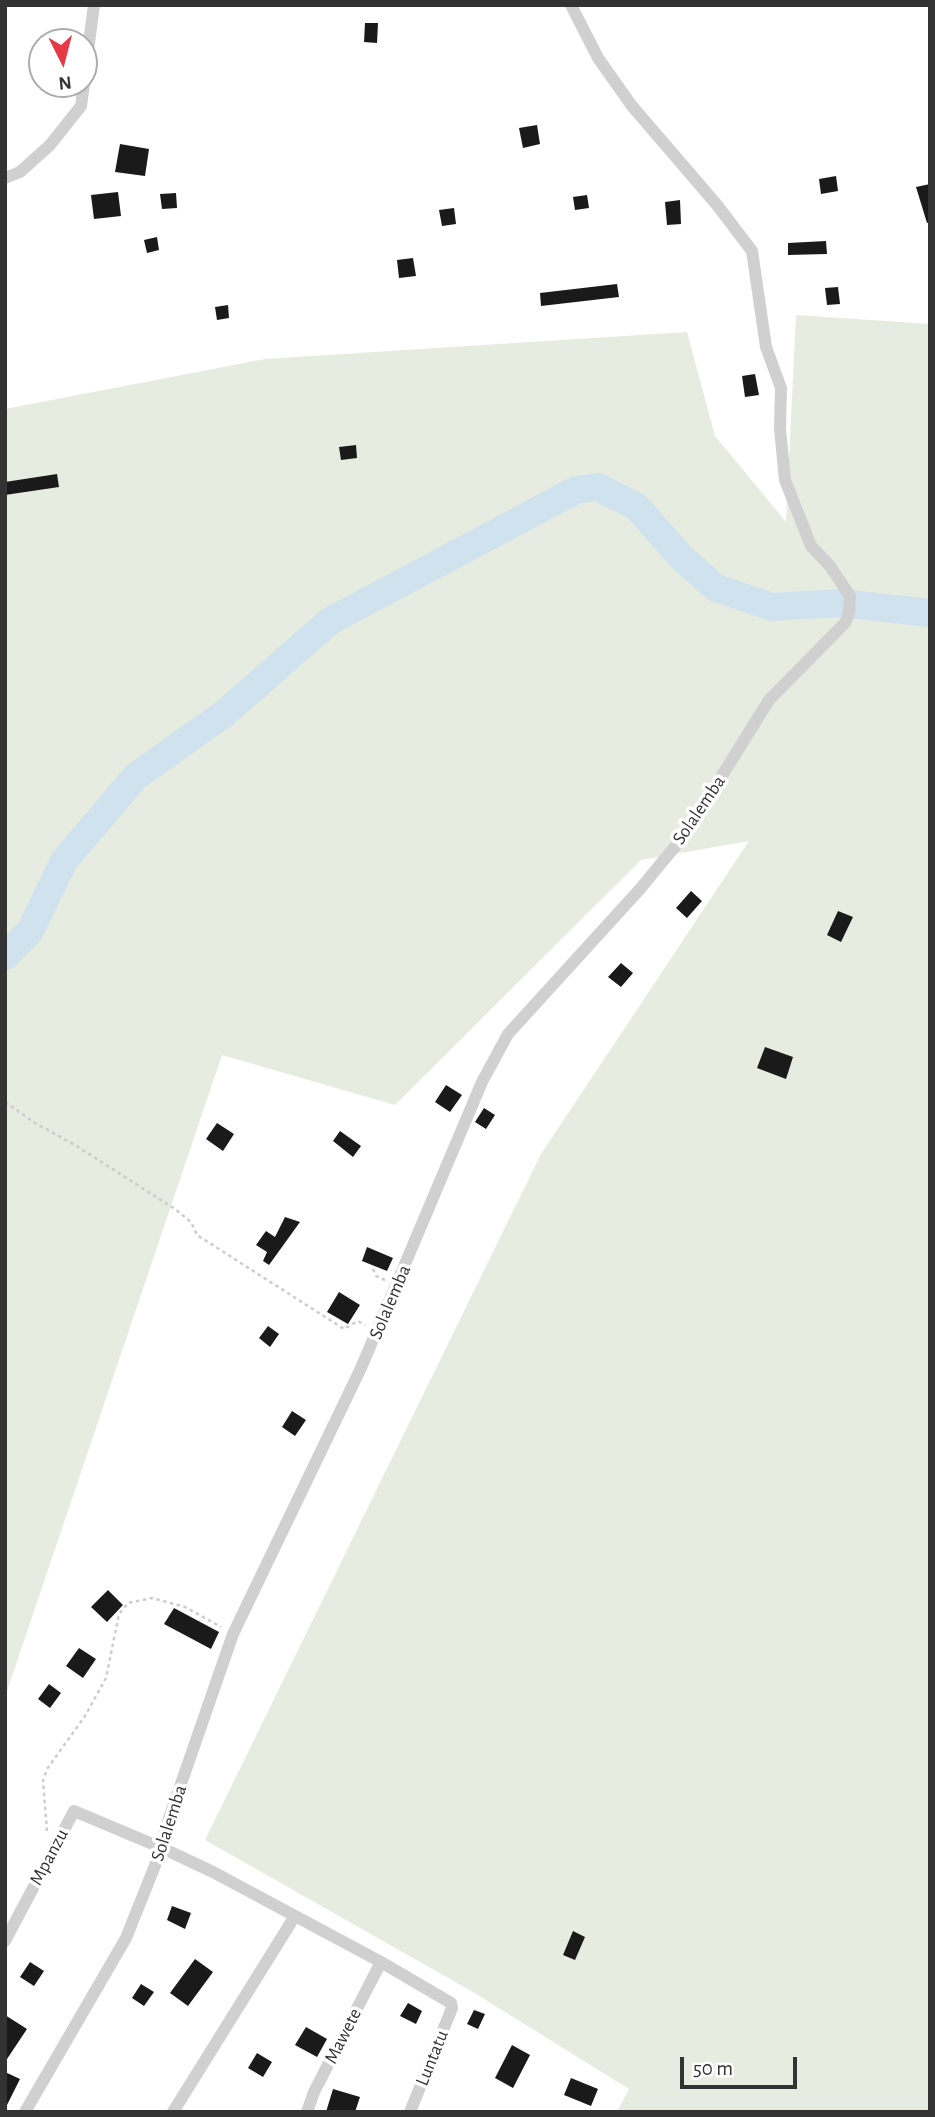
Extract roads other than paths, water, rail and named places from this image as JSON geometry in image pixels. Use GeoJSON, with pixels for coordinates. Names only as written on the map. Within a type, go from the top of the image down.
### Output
{"type":"FeatureCollection","features":[{"type":"Feature","properties":{"kind":"street"},"geometry":{"type":"LineString","coordinates":[[91,28],[94,5]]}},
{"type":"Feature","properties":{"kind":"street","name":"Solalemba"},"geometry":{"type":"LineString","coordinates":[[24,2112],[125,1938],[162,1848],[166,1827],[233,1633],[378,1330],[482,1082],[508,1034],[640,889],[687,832],[769,700],[845,623],[849,613],[850,596],[830,566],[811,546],[785,480],[780,429],[781,388],[766,347],[752,251],[717,205],[632,106],[598,58],[571,5]]}},
{"type":"Feature","properties":{"kind":"street"},"geometry":{"type":"LineString","coordinates":[[5,178],[20,172],[50,145],[81,106],[82,98]]}},
{"type":"Feature","properties":{"kind":"street","name":"Mpanzu"},"geometry":{"type":"LineString","coordinates":[[5,1941],[74,1811],[162,1848]]}},
{"type":"Feature","properties":{"kind":"street"},"geometry":{"type":"LineString","coordinates":[[162,1848],[214,1872],[381,1962]]}},
{"type":"Feature","properties":{"kind":"street"},"geometry":{"type":"LineString","coordinates":[[173,2112],[295,1916]]}},
{"type":"Feature","properties":{"kind":"street","name":"Luntatu"},"geometry":{"type":"LineString","coordinates":[[381,1962],[452,2005],[410,2112]]}},
{"type":"Feature","properties":{"kind":"street","name":"Mawete"},"geometry":{"type":"LineString","coordinates":[[307,2112],[314,2092],[381,1962]]}},
{"type":"Feature","properties":{"kind":"waterway"},"geometry":{"type":"LineString","coordinates":[[5,956],[30,931],[64,861],[135,777],[225,713],[330,621],[576,490],[598,487],[637,507],[681,557],[716,588],[772,607],[840,603],[930,613]]}}]}
